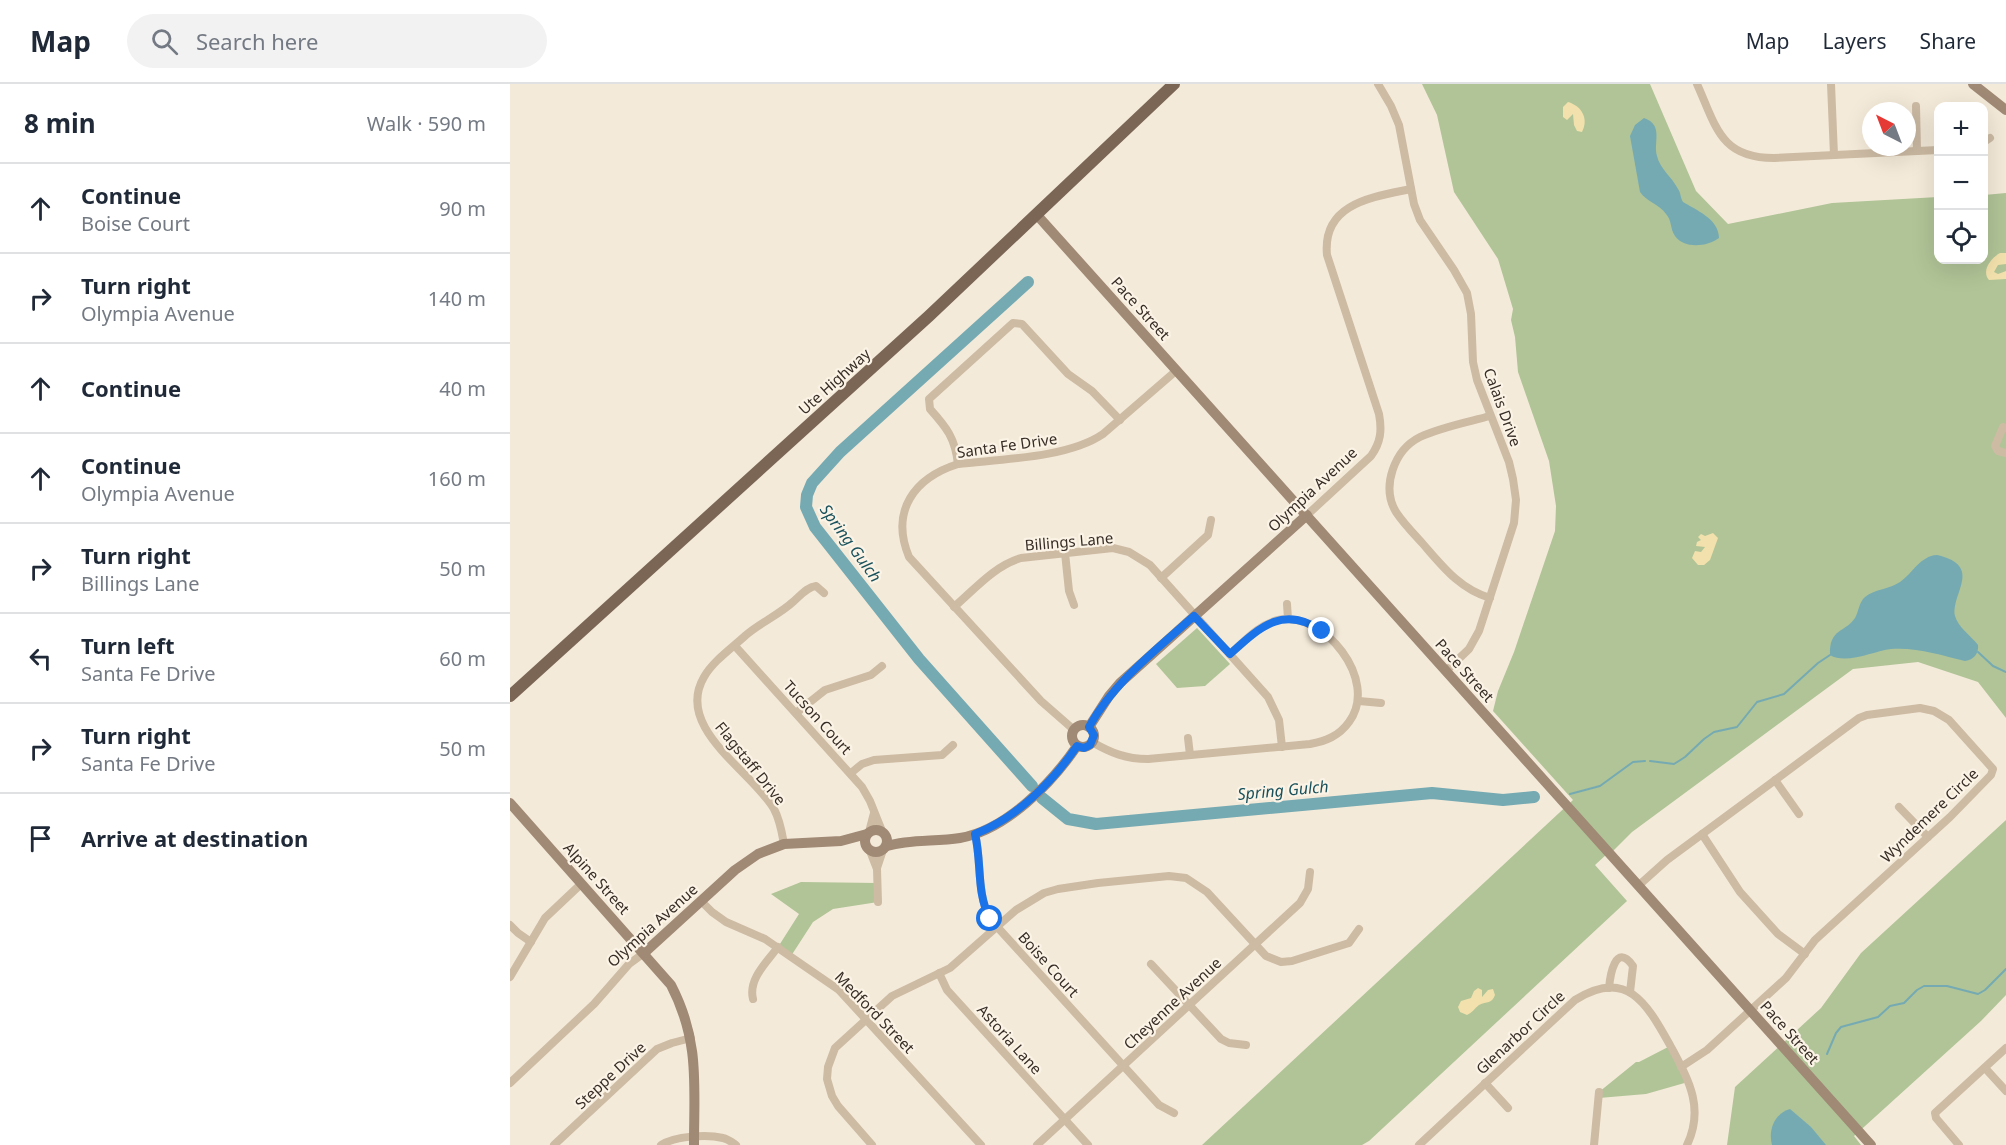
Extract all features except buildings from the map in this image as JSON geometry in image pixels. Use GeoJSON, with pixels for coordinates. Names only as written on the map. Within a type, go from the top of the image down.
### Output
{"type":"FeatureCollection","features":[{"type":"Feature","properties":{"kind":"main road","name":"Ute Highway"},"geometry":{"type":"LineString","coordinates":[[510,696],[929,316],[1174,84]]}},
{"type":"Feature","properties":{"kind":"street","name":"Calais Drive"},"geometry":{"type":"LineString","coordinates":[[1378,84],[1399,125],[1411,189],[1420,220],[1467,293],[1472,319],[1473,362],[1477,380],[1509,462],[1516,500],[1514,523],[1479,631],[1468,649],[1446,671]]}},
{"type":"Feature","properties":{"kind":"street"},"geometry":{"type":"LineString","coordinates":[[1697,84],[1720,134],[1738,152],[1756,158],[1934,150]]}},
{"type":"Feature","properties":{"kind":"street"},"geometry":{"type":"LineString","coordinates":[[1831,84],[1833,155]]}},
{"type":"Feature","properties":{"kind":"street"},"geometry":{"type":"LineString","coordinates":[[1973,84],[2006,110]]}},
{"type":"Feature","properties":{"kind":"street"},"geometry":{"type":"LineString","coordinates":[[1983,84],[2006,100]]}},
{"type":"Feature","properties":{"kind":"street"},"geometry":{"type":"LineString","coordinates":[[1916,106],[1917,151]]}},
{"type":"Feature","properties":{"kind":"street","name":"Olympia Avenue"},"geometry":{"type":"LineString","coordinates":[[1089,727],[1108,696],[1120,683],[1371,456],[1378,444],[1379,414],[1327,255],[1329,234],[1338,217],[1352,205],[1411,189]]}},
{"type":"Feature","properties":{"kind":"street","name":"Pace Street"},"geometry":{"type":"LineString","coordinates":[[1037,214],[1871,1145]]}},
{"type":"Feature","properties":{"kind":"street"},"geometry":{"type":"LineString","coordinates":[[958,464],[953,438],[930,409],[929,399],[1013,323],[1022,324],[1068,374],[1094,393],[1120,420]]}},
{"type":"Feature","properties":{"kind":"street","name":"Santa Fe Drive"},"geometry":{"type":"LineString","coordinates":[[1073,729],[1041,701],[909,556],[902,534],[902,520],[910,496],[942,469],[958,464],[1078,448],[1092,442],[1120,420],[1177,370]]}},
{"type":"Feature","properties":{"kind":"street"},"geometry":{"type":"LineString","coordinates":[[1490,598],[1472,591],[1455,579],[1396,512],[1390,489],[1396,462],[1405,448],[1413,441],[1491,416]]}},
{"type":"Feature","properties":{"kind":"street"},"geometry":{"type":"LineString","coordinates":[[2006,428],[2003,427],[1995,446],[1998,451],[2006,453]]}},
{"type":"Feature","properties":{"kind":"street"},"geometry":{"type":"LineString","coordinates":[[1161,578],[1208,536],[1211,520]]}},
{"type":"Feature","properties":{"kind":"street","name":"Billings Lane"},"geometry":{"type":"LineString","coordinates":[[954,607],[995,571],[1012,561],[1103,548],[1122,550],[1140,558],[1161,578],[1268,697],[1279,720],[1282,747]]}},
{"type":"Feature","properties":{"kind":"street"},"geometry":{"type":"LineString","coordinates":[[1065,553],[1069,591],[1074,605]]}},
{"type":"Feature","properties":{"kind":"street","name":"Flagstaff Drive"},"geometry":{"type":"LineString","coordinates":[[784,844],[774,809],[708,734],[700,717],[698,701],[703,678],[713,665],[758,625],[780,613],[809,588],[816,586],[824,593]]}},
{"type":"Feature","properties":{"kind":"street"},"geometry":{"type":"LineString","coordinates":[[1287,604],[1288,619]]}},
{"type":"Feature","properties":{"kind":"street"},"geometry":{"type":"LineString","coordinates":[[1092,742],[1117,755],[1133,759],[1190,756],[1319,742],[1336,736],[1351,719],[1359,701],[1356,676],[1344,656],[1316,627],[1304,621],[1288,619],[1264,626],[1230,654]]}},
{"type":"Feature","properties":{"kind":"street","name":"Tucson Court"},"geometry":{"type":"LineString","coordinates":[[735,646],[851,773],[867,795],[884,832]]}},
{"type":"Feature","properties":{"kind":"street"},"geometry":{"type":"LineString","coordinates":[[796,713],[825,690],[871,675],[882,666]]}},
{"type":"Feature","properties":{"kind":"street"},"geometry":{"type":"LineString","coordinates":[[1359,701],[1381,703]]}},
{"type":"Feature","properties":{"kind":"street","name":"Wyndemere Circle"},"geometry":{"type":"LineString","coordinates":[[1638,886],[1667,860],[1863,716],[1920,708],[1934,711],[1949,720],[1994,770],[1928,837],[1815,940],[1792,972],[1701,1055],[1681,1067]]}},
{"type":"Feature","properties":{"kind":"street"},"geometry":{"type":"LineString","coordinates":[[1082,725],[1089,727],[1093,732],[1092,742],[1084,748],[1077,746],[1071,738],[1073,729],[1082,725]]}},
{"type":"Feature","properties":{"kind":"street"},"geometry":{"type":"LineString","coordinates":[[1188,738],[1190,756]]}},
{"type":"Feature","properties":{"kind":"street"},"geometry":{"type":"LineString","coordinates":[[851,773],[862,764],[874,760],[942,755],[953,745]]}},
{"type":"Feature","properties":{"kind":"street"},"geometry":{"type":"LineString","coordinates":[[869,849],[877,852],[918,840],[955,838],[975,834],[998,824],[1013,814],[1052,778],[1077,746]]}},
{"type":"Feature","properties":{"kind":"street"},"geometry":{"type":"LineString","coordinates":[[1775,780],[1799,814]]}},
{"type":"Feature","properties":{"kind":"street","name":"Alpine Street"},"geometry":{"type":"LineString","coordinates":[[510,803],[671,985],[686,1018],[691,1038],[696,1078],[694,1141]]}},
{"type":"Feature","properties":{"kind":"street"},"geometry":{"type":"LineString","coordinates":[[1899,807],[1928,837]]}},
{"type":"Feature","properties":{"kind":"street"},"geometry":{"type":"LineString","coordinates":[[874,813],[865,841],[877,869],[878,902]]}},
{"type":"Feature","properties":{"kind":"street"},"geometry":{"type":"LineString","coordinates":[[868,833],[875,830],[918,840]]}},
{"type":"Feature","properties":{"kind":"street"},"geometry":{"type":"LineString","coordinates":[[877,869],[888,840],[884,832]]}},
{"type":"Feature","properties":{"kind":"street","name":"Olympia Avenue"},"geometry":{"type":"LineString","coordinates":[[510,1083],[594,1004],[629,964],[747,861],[765,850],[784,844],[841,841],[868,833]]}},
{"type":"Feature","properties":{"kind":"street","name":"Boise Court"},"geometry":{"type":"LineString","coordinates":[[975,834],[979,850],[981,896],[984,907],[997,927],[1159,1105],[1173,1113]]}},
{"type":"Feature","properties":{"kind":"street"},"geometry":{"type":"LineString","coordinates":[[1702,834],[1740,892],[1778,934],[1805,954]]}},
{"type":"Feature","properties":{"kind":"street","name":"Olympia Avenue"},"geometry":{"type":"LineString","coordinates":[[841,841],[869,849]]}},
{"type":"Feature","properties":{"kind":"street","name":"Cheyenne Avenue"},"geometry":{"type":"LineString","coordinates":[[1037,1145],[1304,898],[1308,889],[1310,872]]}},
{"type":"Feature","properties":{"kind":"street"},"geometry":{"type":"LineString","coordinates":[[872,1145],[832,1096],[827,1078],[828,1067],[835,1048],[892,996],[959,961],[1030,900],[1058,889],[1175,876],[1186,878],[1200,886],[1255,945],[1273,960],[1281,962],[1292,962],[1350,943],[1359,929]]}},
{"type":"Feature","properties":{"kind":"street"},"geometry":{"type":"LineString","coordinates":[[510,978],[545,918],[581,884]]}},
{"type":"Feature","properties":{"kind":"street","name":"Medford Street"},"geometry":{"type":"LineString","coordinates":[[701,901],[726,922],[765,939],[838,990],[981,1145]]}},
{"type":"Feature","properties":{"kind":"street"},"geometry":{"type":"LineString","coordinates":[[510,925],[531,942]]}},
{"type":"Feature","properties":{"kind":"street"},"geometry":{"type":"LineString","coordinates":[[753,999],[751,992],[753,981],[778,947]]}},
{"type":"Feature","properties":{"kind":"street"},"geometry":{"type":"LineString","coordinates":[[1609,988],[1612,965],[1623,959],[1630,962],[1633,966],[1630,992],[1639,998],[1652,1013],[1693,1093],[1695,1103],[1693,1125],[1687,1145]]}},
{"type":"Feature","properties":{"kind":"street"},"geometry":{"type":"LineString","coordinates":[[1152,964],[1221,1039],[1229,1043],[1246,1045]]}},
{"type":"Feature","properties":{"kind":"street","name":"Astoria Lane"},"geometry":{"type":"LineString","coordinates":[[939,973],[947,990],[1088,1145]]}},
{"type":"Feature","properties":{"kind":"street","name":"Glenarbor Circle"},"geometry":{"type":"LineString","coordinates":[[1419,1145],[1575,1000],[1592,990],[1609,988],[1630,992]]}},
{"type":"Feature","properties":{"kind":"street","name":"Steppe Drive"},"geometry":{"type":"LineString","coordinates":[[554,1145],[657,1049],[672,1042],[691,1038]]}},
{"type":"Feature","properties":{"kind":"street"},"geometry":{"type":"LineString","coordinates":[[1959,1145],[1936,1118],[1935,1113],[2006,1048]]}},
{"type":"Feature","properties":{"kind":"street"},"geometry":{"type":"LineString","coordinates":[[1985,1068],[2006,1091]]}},
{"type":"Feature","properties":{"kind":"street"},"geometry":{"type":"LineString","coordinates":[[1485,1083],[1508,1108]]}},
{"type":"Feature","properties":{"kind":"street"},"geometry":{"type":"LineString","coordinates":[[1594,1145],[1599,1092]]}},
{"type":"Feature","properties":{"kind":"street"},"geometry":{"type":"LineString","coordinates":[[661,1145],[675,1139],[694,1141],[724,1138],[736,1145]]}},
{"type":"Feature","properties":{"kind":"green space"},"geometry":{"type":"Polygon","coordinates":[[[1422,84],[1650,84],[1696,191],[1728,224],[1832,203],[1934,197],[1934,264],[1988,264],[1988,195],[2006,193],[2006,718],[1978,682],[1918,662],[1853,669],[1632,832],[1595,865],[1627,901],[1369,1141],[1362,1145],[1202,1145],[1573,800],[1493,711],[1555,531],[1556,506],[1549,461],[1518,372],[1511,320],[1513,309],[1498,259],[1454,192],[1437,115],[1422,84]]]}},
{"type":"Feature","properties":{"kind":"green space"},"geometry":{"type":"Polygon","coordinates":[[[1197,628],[1230,664],[1205,686],[1177,688],[1156,664],[1197,628]]]}},
{"type":"Feature","properties":{"kind":"green space"},"geometry":{"type":"Polygon","coordinates":[[[2006,820],[2006,995],[1981,1021],[1854,1136],[1861,1145],[1727,1145],[1735,1087],[1821,1008],[1861,953],[2006,820]]]}},
{"type":"Feature","properties":{"kind":"green space"},"geometry":{"type":"Polygon","coordinates":[[[801,882],[878,883],[878,902],[833,909],[813,922],[791,956],[778,947],[799,914],[771,894],[801,882]]]}},
{"type":"Feature","properties":{"kind":"green space"},"geometry":{"type":"Polygon","coordinates":[[[1670,1046],[1688,1082],[1646,1094],[1599,1098],[1599,1092],[1636,1062],[1670,1046]]]}},
{"type":"Feature","properties":{"kind":"sand"},"geometry":{"type":"Polygon","coordinates":[[[1568,102],[1583,114],[1585,122],[1582,132],[1577,131],[1574,125],[1573,114],[1567,120],[1563,117],[1563,107],[1568,102]]]}},
{"type":"Feature","properties":{"kind":"sand"},"geometry":{"type":"Polygon","coordinates":[[[2000,253],[2006,253],[2006,264],[1998,265],[1994,272],[1998,274],[2006,271],[2006,279],[1989,280],[1986,273],[1988,265],[2000,253]]]}},
{"type":"Feature","properties":{"kind":"sand"},"geometry":{"type":"Polygon","coordinates":[[[1713,533],[1718,538],[1710,560],[1704,565],[1698,565],[1692,558],[1695,551],[1701,552],[1705,547],[1696,546],[1701,540],[1698,537],[1701,534],[1705,536],[1713,533]]]}},
{"type":"Feature","properties":{"kind":"sand"},"geometry":{"type":"Polygon","coordinates":[[[1478,988],[1482,990],[1482,997],[1488,990],[1493,989],[1494,998],[1479,1005],[1467,1015],[1460,1012],[1458,1007],[1461,1001],[1471,998],[1478,988]]]}},
{"type":"Feature","properties":{"kind":"water"},"geometry":{"type":"Polygon","coordinates":[[[1644,118],[1650,121],[1656,129],[1657,156],[1680,192],[1683,202],[1706,216],[1715,225],[1719,238],[1714,241],[1702,245],[1690,245],[1679,240],[1673,233],[1666,214],[1640,192],[1630,136],[1635,125],[1644,118]]]}},
{"type":"Feature","properties":{"kind":"water"},"geometry":{"type":"Polygon","coordinates":[[[1937,555],[1951,560],[1959,566],[1962,573],[1955,616],[1962,628],[1978,645],[1978,651],[1973,658],[1965,661],[1910,649],[1884,650],[1844,659],[1830,655],[1830,646],[1835,635],[1855,618],[1861,601],[1865,597],[1896,584],[1926,558],[1937,555]]]}},
{"type":"Feature","properties":{"kind":"water"},"geometry":{"type":"Polygon","coordinates":[[[1790,1109],[1811,1127],[1826,1145],[1772,1145],[1771,1134],[1776,1119],[1784,1111],[1790,1109]]]}},
{"type":"Feature","properties":{"kind":"waterway","name":"Spring Gulch"},"geometry":{"type":"LineString","coordinates":[[1028,282],[840,452],[812,483],[807,495],[806,507],[815,527],[919,659],[1032,786]]}},
{"type":"Feature","properties":{"kind":"waterway"},"geometry":{"type":"LineString","coordinates":[[1978,652],[1993,666],[2006,672]]}},
{"type":"Feature","properties":{"kind":"waterway"},"geometry":{"type":"LineString","coordinates":[[1650,761],[1674,764],[1714,732],[1737,727],[1757,702],[1784,694],[1830,655]]}},
{"type":"Feature","properties":{"kind":"waterway"},"geometry":{"type":"LineString","coordinates":[[1570,794],[1600,786],[1633,762],[1645,761]]}},
{"type":"Feature","properties":{"kind":"waterway","name":"Spring Gulch"},"geometry":{"type":"LineString","coordinates":[[1042,798],[1068,819],[1096,824],[1432,793],[1503,800],[1534,797]]}},
{"type":"Feature","properties":{"kind":"waterway"},"geometry":{"type":"LineString","coordinates":[[1827,1054],[1841,1027],[1878,1017],[1890,1006],[1904,1003],[1924,986],[1947,986],[1978,994],[2006,969]]}},
{"type":"Feature","properties":{"kind":"route"},"geometry":{"type":"LineString","coordinates":[[990,919],[981,896],[979,850],[975,834],[998,824],[1013,814],[1052,778],[1077,746],[1084,748],[1090,745],[1094,735],[1089,727],[1108,696],[1194,616],[1230,654],[1260,628],[1279,620],[1304,621],[1322,631]]}}]}
